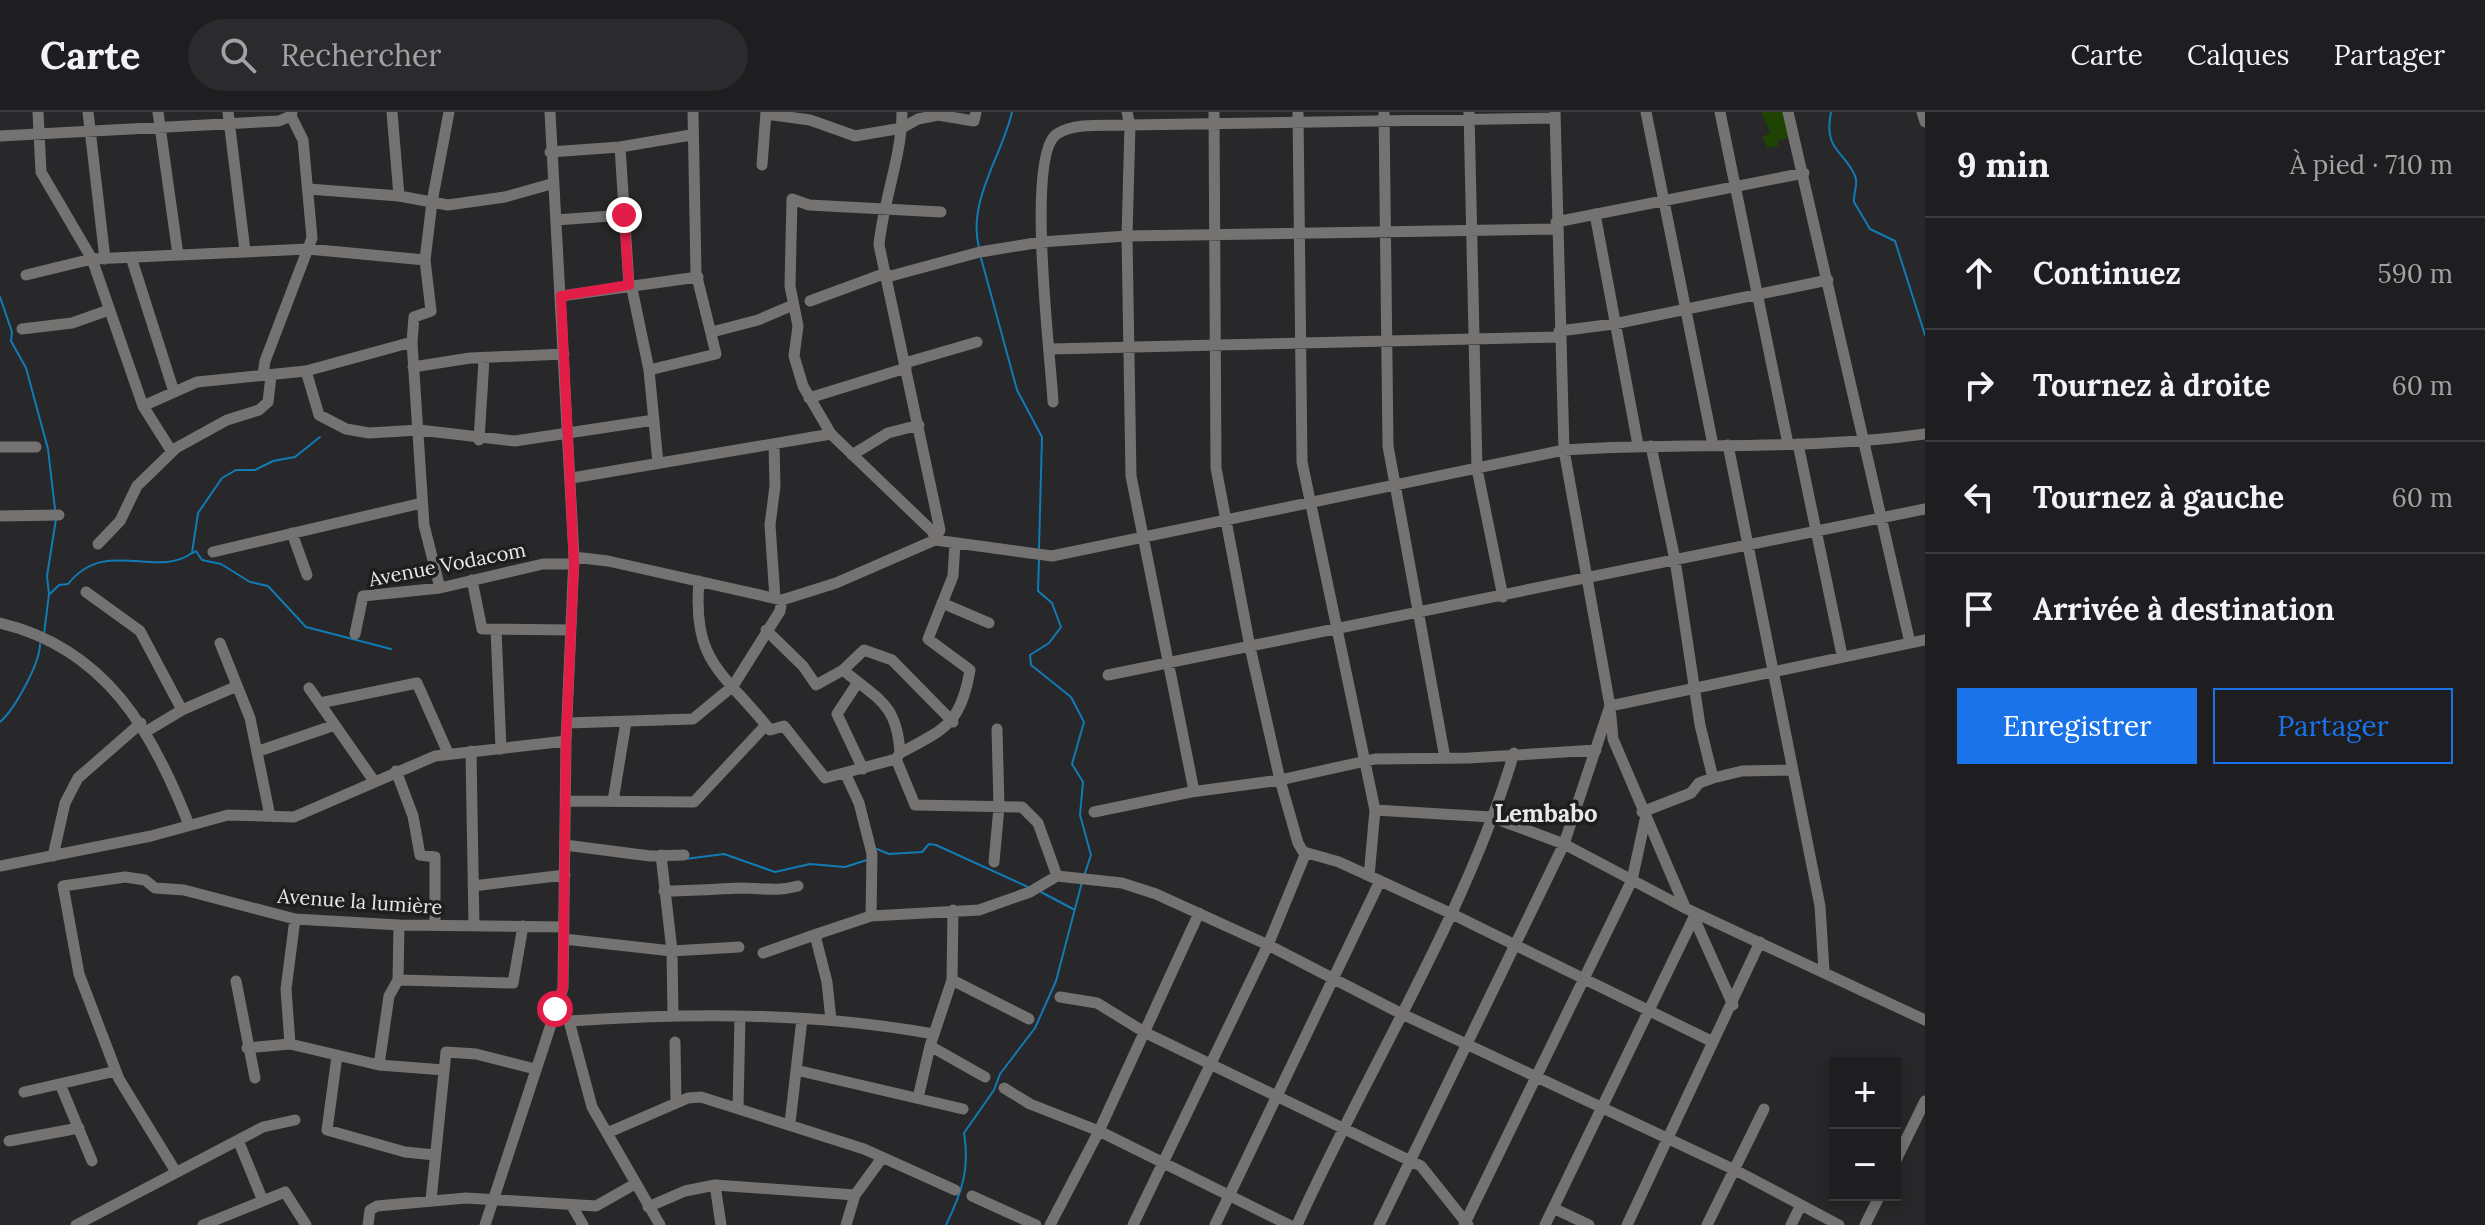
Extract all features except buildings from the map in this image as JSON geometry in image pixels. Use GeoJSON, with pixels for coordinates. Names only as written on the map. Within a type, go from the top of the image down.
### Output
{"type":"FeatureCollection","features":[{"type":"Feature","properties":{"kind":"street"},"geometry":{"type":"LineString","coordinates":[[38,112],[41,172],[99,259]]}},
{"type":"Feature","properties":{"kind":"street"},"geometry":{"type":"LineString","coordinates":[[88,112],[99,259],[109,310],[143,406],[172,452]]}},
{"type":"Feature","properties":{"kind":"street"},"geometry":{"type":"LineString","coordinates":[[158,112],[178,255]]}},
{"type":"Feature","properties":{"kind":"street"},"geometry":{"type":"LineString","coordinates":[[392,112],[399,196]]}},
{"type":"Feature","properties":{"kind":"street"},"geometry":{"type":"LineString","coordinates":[[440,588],[422,503],[412,342],[414,317],[431,311],[425,260],[449,112]]}},
{"type":"Feature","properties":{"kind":"street"},"geometry":{"type":"LineString","coordinates":[[485,1225],[563,988],[566,741],[574,561],[561,296],[551,184],[550,112]]}},
{"type":"Feature","properties":{"kind":"street"},"geometry":{"type":"LineString","coordinates":[[649,370],[716,354],[698,277],[692,202],[693,112]]}},
{"type":"Feature","properties":{"kind":"street"},"geometry":{"type":"LineString","coordinates":[[902,112],[902,128],[882,209],[879,245],[940,530],[935,540]]}},
{"type":"Feature","properties":{"kind":"street"},"geometry":{"type":"LineString","coordinates":[[762,165],[766,113],[810,116],[855,136],[902,128],[918,119],[938,115],[974,121],[976,112]]}},
{"type":"Feature","properties":{"kind":"street"},"geometry":{"type":"LineString","coordinates":[[1127,112],[1130,125],[1127,236],[1131,476],[1194,791]]}},
{"type":"Feature","properties":{"kind":"street"},"geometry":{"type":"LineString","coordinates":[[1133,1225],[1304,864],[1304,852],[1280,780],[1250,647],[1216,468],[1214,112]]}},
{"type":"Feature","properties":{"kind":"street"},"geometry":{"type":"LineString","coordinates":[[1646,112],[1713,445]]}},
{"type":"Feature","properties":{"kind":"street"},"geometry":{"type":"LineString","coordinates":[[1720,112],[1756,295],[1816,530],[1842,655]]}},
{"type":"Feature","properties":{"kind":"street"},"geometry":{"type":"LineString","coordinates":[[1788,112],[1910,643]]}},
{"type":"Feature","properties":{"kind":"street"},"geometry":{"type":"LineString","coordinates":[[1922,112],[1925,122]]}},
{"type":"Feature","properties":{"kind":"street"},"geometry":{"type":"LineString","coordinates":[[0,136],[160,126],[229,117],[279,121],[292,114],[303,140],[312,238],[265,361],[268,402],[259,410],[227,420],[172,452],[137,486],[120,521],[98,544]]}},
{"type":"Feature","properties":{"kind":"street"},"geometry":{"type":"LineString","coordinates":[[1053,402],[1041,242],[1043,162],[1046,147],[1055,135],[1068,129],[1214,125],[1298,118],[1555,115],[1564,450],[1589,577],[1613,739],[1643,816],[1692,913],[1733,1005]]}},
{"type":"Feature","properties":{"kind":"street"},"geometry":{"type":"LineString","coordinates":[[229,117],[245,251]]}},
{"type":"Feature","properties":{"kind":"street"},"geometry":{"type":"LineString","coordinates":[[1384,117],[1384,341],[1388,446],[1445,758]]}},
{"type":"Feature","properties":{"kind":"street"},"geometry":{"type":"LineString","coordinates":[[1469,117],[1471,341],[1477,469],[1503,597]]}},
{"type":"Feature","properties":{"kind":"street"},"geometry":{"type":"LineString","coordinates":[[1215,1225],[1332,980],[1374,878],[1375,810],[1302,462],[1298,118]]}},
{"type":"Feature","properties":{"kind":"street"},"geometry":{"type":"LineString","coordinates":[[550,152],[620,147],[691,135]]}},
{"type":"Feature","properties":{"kind":"street"},"geometry":{"type":"LineString","coordinates":[[620,147],[630,285],[649,370],[658,463]]}},
{"type":"Feature","properties":{"kind":"street"},"geometry":{"type":"LineString","coordinates":[[810,301],[887,275],[980,252],[1041,242],[1127,236],[1470,231],[1556,226],[1595,214],[1804,173]]}},
{"type":"Feature","properties":{"kind":"street"},"geometry":{"type":"LineString","coordinates":[[309,189],[399,196],[448,205],[505,197],[551,184]]}},
{"type":"Feature","properties":{"kind":"street"},"geometry":{"type":"LineString","coordinates":[[935,540],[933,532],[831,434],[809,398],[794,356],[798,326],[793,305],[789,236],[792,199],[809,205],[941,212]]}},
{"type":"Feature","properties":{"kind":"street"},"geometry":{"type":"LineString","coordinates":[[1595,214],[1638,445]]}},
{"type":"Feature","properties":{"kind":"street"},"geometry":{"type":"LineString","coordinates":[[556,220],[624,215]]}},
{"type":"Feature","properties":{"kind":"street"},"geometry":{"type":"LineString","coordinates":[[26,275],[99,259],[245,251],[308,249],[425,260]]}},
{"type":"Feature","properties":{"kind":"street"},"geometry":{"type":"LineString","coordinates":[[131,257],[174,392]]}},
{"type":"Feature","properties":{"kind":"street"},"geometry":{"type":"LineString","coordinates":[[561,296],[698,277]]}},
{"type":"Feature","properties":{"kind":"street"},"geometry":{"type":"LineString","coordinates":[[1051,349],[1471,341],[1559,334],[1828,280]]}},
{"type":"Feature","properties":{"kind":"street"},"geometry":{"type":"LineString","coordinates":[[712,332],[758,320],[793,305]]}},
{"type":"Feature","properties":{"kind":"street"},"geometry":{"type":"LineString","coordinates":[[22,329],[72,323],[109,310]]}},
{"type":"Feature","properties":{"kind":"street"},"geometry":{"type":"LineString","coordinates":[[143,406],[197,382],[306,371],[412,342]]}},
{"type":"Feature","properties":{"kind":"street"},"geometry":{"type":"LineString","coordinates":[[809,398],[977,342]]}},
{"type":"Feature","properties":{"kind":"street"},"geometry":{"type":"LineString","coordinates":[[413,367],[470,358],[484,360],[564,354]]}},
{"type":"Feature","properties":{"kind":"street"},"geometry":{"type":"LineString","coordinates":[[479,440],[484,360]]}},
{"type":"Feature","properties":{"kind":"street"},"geometry":{"type":"LineString","coordinates":[[306,371],[319,415],[346,429],[369,433],[419,430],[479,440],[515,441],[569,436],[654,420]]}},
{"type":"Feature","properties":{"kind":"street"},"geometry":{"type":"LineString","coordinates":[[852,455],[888,433],[919,425]]}},
{"type":"Feature","properties":{"kind":"street"},"geometry":{"type":"LineString","coordinates":[[572,478],[831,434]]}},
{"type":"Feature","properties":{"kind":"street"},"geometry":{"type":"LineString","coordinates":[[778,599],[836,583],[935,540],[1037,555],[1564,450],[1638,445],[1865,442],[1925,434]]}},
{"type":"Feature","properties":{"kind":"street"},"geometry":{"type":"LineString","coordinates":[[567,723],[687,721],[733,686],[780,611],[770,525],[774,444]]}},
{"type":"Feature","properties":{"kind":"street"},"geometry":{"type":"LineString","coordinates":[[1728,445],[1820,906],[1824,971]]}},
{"type":"Feature","properties":{"kind":"street"},"geometry":{"type":"LineString","coordinates":[[1651,446],[1675,560],[1700,725],[1713,778]]}},
{"type":"Feature","properties":{"kind":"street"},"geometry":{"type":"LineString","coordinates":[[0,447],[36,447]]}},
{"type":"Feature","properties":{"kind":"street"},"geometry":{"type":"LineString","coordinates":[[213,552],[422,503]]}},
{"type":"Feature","properties":{"kind":"street"},"geometry":{"type":"LineString","coordinates":[[1108,675],[1925,509]]}},
{"type":"Feature","properties":{"kind":"street"},"geometry":{"type":"LineString","coordinates":[[0,516],[57,515]]}},
{"type":"Feature","properties":{"kind":"street"},"geometry":{"type":"LineString","coordinates":[[292,533],[307,575]]}},
{"type":"Feature","properties":{"kind":"street"},"geometry":{"type":"LineString","coordinates":[[699,581],[697,609],[704,650],[770,730],[784,726],[825,778],[846,775],[898,756],[953,722],[970,670],[929,643],[953,576],[955,543]]}},
{"type":"Feature","properties":{"kind":"street","name":"Avenue Vodacom"},"geometry":{"type":"LineString","coordinates":[[355,634],[363,596],[440,588],[543,564],[574,561],[699,581],[778,599]]}},
{"type":"Feature","properties":{"kind":"street"},"geometry":{"type":"LineString","coordinates":[[472,580],[482,629],[571,630]]}},
{"type":"Feature","properties":{"kind":"street"},"geometry":{"type":"LineString","coordinates":[[86,592],[140,631],[182,710]]}},
{"type":"Feature","properties":{"kind":"street"},"geometry":{"type":"LineString","coordinates":[[942,603],[989,623]]}},
{"type":"Feature","properties":{"kind":"street"},"geometry":{"type":"LineString","coordinates":[[0,623],[41,639],[88,664],[144,727],[167,768],[189,825]]}},
{"type":"Feature","properties":{"kind":"street"},"geometry":{"type":"LineString","coordinates":[[496,629],[501,749]]}},
{"type":"Feature","properties":{"kind":"street"},"geometry":{"type":"LineString","coordinates":[[766,630],[803,666],[816,685],[843,670],[864,650],[892,660],[953,722]]}},
{"type":"Feature","properties":{"kind":"street"},"geometry":{"type":"LineString","coordinates":[[1610,706],[1925,640]]}},
{"type":"Feature","properties":{"kind":"street"},"geometry":{"type":"LineString","coordinates":[[220,643],[259,751],[270,816]]}},
{"type":"Feature","properties":{"kind":"street"},"geometry":{"type":"LineString","coordinates":[[843,670],[892,713],[898,723],[898,756],[915,805],[999,807],[1029,811],[1038,823],[1057,876]]}},
{"type":"Feature","properties":{"kind":"street"},"geometry":{"type":"LineString","coordinates":[[858,682],[837,714],[863,769]]}},
{"type":"Feature","properties":{"kind":"street"},"geometry":{"type":"LineString","coordinates":[[320,703],[417,683],[448,753]]}},
{"type":"Feature","properties":{"kind":"street"},"geometry":{"type":"LineString","coordinates":[[53,856],[65,803],[78,778],[144,727],[237,686]]}},
{"type":"Feature","properties":{"kind":"street"},"geometry":{"type":"LineString","coordinates":[[309,688],[374,781]]}},
{"type":"Feature","properties":{"kind":"street"},"geometry":{"type":"LineString","coordinates":[[1379,1225],[1564,844],[1610,706]]}},
{"type":"Feature","properties":{"kind":"street"},"geometry":{"type":"LineString","coordinates":[[613,801],[626,722]]}},
{"type":"Feature","properties":{"kind":"street"},"geometry":{"type":"LineString","coordinates":[[259,751],[335,725]]}},
{"type":"Feature","properties":{"kind":"street"},"geometry":{"type":"LineString","coordinates":[[566,801],[694,802],[766,725]]}},
{"type":"Feature","properties":{"kind":"street"},"geometry":{"type":"LineString","coordinates":[[994,862],[999,807],[997,729]]}},
{"type":"Feature","properties":{"kind":"street"},"geometry":{"type":"LineString","coordinates":[[0,866],[228,815],[294,817],[396,771],[448,753],[566,741]]}},
{"type":"Feature","properties":{"kind":"street"},"geometry":{"type":"LineString","coordinates":[[1094,812],[1194,791],[1280,780],[1363,761],[1596,750]]}},
{"type":"Feature","properties":{"kind":"street"},"geometry":{"type":"LineString","coordinates":[[471,751],[474,926]]}},
{"type":"Feature","properties":{"kind":"street"},"geometry":{"type":"LineString","coordinates":[[1297,1225],[1341,1127],[1450,913],[1491,817],[1514,753]]}},
{"type":"Feature","properties":{"kind":"street"},"geometry":{"type":"LineString","coordinates":[[1643,816],[1691,793],[1699,783],[1713,778],[1742,771],[1792,770]]}},
{"type":"Feature","properties":{"kind":"street"},"geometry":{"type":"LineString","coordinates":[[396,771],[413,816],[420,855],[435,857],[435,925]]}},
{"type":"Feature","properties":{"kind":"street"},"geometry":{"type":"LineString","coordinates":[[846,775],[859,803],[872,854],[871,916]]}},
{"type":"Feature","properties":{"kind":"street"},"geometry":{"type":"LineString","coordinates":[[1375,810],[1491,817],[1564,844],[1692,913],[1925,1020]]}},
{"type":"Feature","properties":{"kind":"street"},"geometry":{"type":"LineString","coordinates":[[1060,997],[1097,1003],[1146,1033],[1421,1166],[1466,1224],[1632,880],[1643,816]]}},
{"type":"Feature","properties":{"kind":"street"},"geometry":{"type":"LineString","coordinates":[[565,845],[684,855]]}},
{"type":"Feature","properties":{"kind":"street"},"geometry":{"type":"LineString","coordinates":[[1304,852],[1374,878],[1450,913],[1713,1042]]}},
{"type":"Feature","properties":{"kind":"street"},"geometry":{"type":"LineString","coordinates":[[661,855],[672,951],[673,1014]]}},
{"type":"Feature","properties":{"kind":"street"},"geometry":{"type":"LineString","coordinates":[[473,886],[565,875]]}},
{"type":"Feature","properties":{"kind":"street"},"geometry":{"type":"LineString","coordinates":[[763,953],[871,916],[979,910],[1005,902],[1057,876],[1122,883],[1199,913],[1268,945],[1400,1013],[1735,1170],[1839,1225]]}},
{"type":"Feature","properties":{"kind":"street","name":"Avenue la lumière"},"geometry":{"type":"LineString","coordinates":[[116,1071],[79,974],[63,886],[104,878],[135,878],[155,888],[184,890],[295,919],[399,925],[523,926],[672,951],[739,947]]}},
{"type":"Feature","properties":{"kind":"street"},"geometry":{"type":"LineString","coordinates":[[664,891],[696,893],[743,888],[774,892],[798,886]]}},
{"type":"Feature","properties":{"kind":"street"},"geometry":{"type":"LineString","coordinates":[[918,1098],[931,1040],[952,980],[953,910]]}},
{"type":"Feature","properties":{"kind":"street"},"geometry":{"type":"LineString","coordinates":[[1050,1225],[1146,1033],[1199,913]]}},
{"type":"Feature","properties":{"kind":"street"},"geometry":{"type":"LineString","coordinates":[[1545,1225],[1692,913]]}},
{"type":"Feature","properties":{"kind":"street"},"geometry":{"type":"LineString","coordinates":[[290,1044],[286,989],[295,919]]}},
{"type":"Feature","properties":{"kind":"street"},"geometry":{"type":"LineString","coordinates":[[379,1065],[389,996],[398,980],[399,925]]}},
{"type":"Feature","properties":{"kind":"street"},"geometry":{"type":"LineString","coordinates":[[398,980],[513,983],[523,926]]}},
{"type":"Feature","properties":{"kind":"street"},"geometry":{"type":"LineString","coordinates":[[817,934],[831,1020]]}},
{"type":"Feature","properties":{"kind":"street"},"geometry":{"type":"LineString","coordinates":[[1627,1225],[1760,942]]}},
{"type":"Feature","properties":{"kind":"street"},"geometry":{"type":"LineString","coordinates":[[952,980],[1029,1019]]}},
{"type":"Feature","properties":{"kind":"street"},"geometry":{"type":"LineString","coordinates":[[236,981],[255,1078]]}},
{"type":"Feature","properties":{"kind":"street"},"geometry":{"type":"LineString","coordinates":[[555,1009],[569,1021],[592,1107],[660,1225]]}},
{"type":"Feature","properties":{"kind":"street"},"geometry":{"type":"LineString","coordinates":[[569,1021],[673,1014],[831,1020],[931,1040],[985,1077]]}},
{"type":"Feature","properties":{"kind":"street"},"geometry":{"type":"LineString","coordinates":[[738,1108],[740,1017]]}},
{"type":"Feature","properties":{"kind":"street"},"geometry":{"type":"LineString","coordinates":[[790,1123],[802,1019]]}},
{"type":"Feature","properties":{"kind":"street"},"geometry":{"type":"LineString","coordinates":[[675,1042],[676,1103]]}},
{"type":"Feature","properties":{"kind":"street"},"geometry":{"type":"LineString","coordinates":[[247,1048],[290,1044],[379,1065],[444,1070]]}},
{"type":"Feature","properties":{"kind":"street"},"geometry":{"type":"LineString","coordinates":[[431,1200],[446,1052],[476,1054],[535,1069]]}},
{"type":"Feature","properties":{"kind":"street"},"geometry":{"type":"LineString","coordinates":[[337,1056],[327,1130],[405,1152],[435,1155]]}},
{"type":"Feature","properties":{"kind":"street"},"geometry":{"type":"LineString","coordinates":[[796,1070],[963,1109]]}},
{"type":"Feature","properties":{"kind":"street"},"geometry":{"type":"LineString","coordinates":[[24,1092],[116,1071],[176,1172]]}},
{"type":"Feature","properties":{"kind":"street"},"geometry":{"type":"LineString","coordinates":[[60,1084],[92,1161]]}},
{"type":"Feature","properties":{"kind":"street"},"geometry":{"type":"LineString","coordinates":[[1004,1088],[1030,1104],[1099,1131],[1289,1225]]}},
{"type":"Feature","properties":{"kind":"street"},"geometry":{"type":"LineString","coordinates":[[607,1133],[676,1103],[701,1097],[790,1123],[955,1190]]}},
{"type":"Feature","properties":{"kind":"street"},"geometry":{"type":"LineString","coordinates":[[1901,1150],[1925,1101]]}},
{"type":"Feature","properties":{"kind":"street"},"geometry":{"type":"LineString","coordinates":[[1707,1225],[1764,1109]]}},
{"type":"Feature","properties":{"kind":"street"},"geometry":{"type":"LineString","coordinates":[[76,1225],[263,1127],[295,1120]]}},
{"type":"Feature","properties":{"kind":"street"},"geometry":{"type":"LineString","coordinates":[[9,1141],[79,1128]]}},
{"type":"Feature","properties":{"kind":"street"},"geometry":{"type":"LineString","coordinates":[[238,1140],[263,1201]]}},
{"type":"Feature","properties":{"kind":"street"},"geometry":{"type":"LineString","coordinates":[[846,1225],[855,1195],[882,1158]]}},
{"type":"Feature","properties":{"kind":"street"},"geometry":{"type":"LineString","coordinates":[[368,1225],[370,1210],[377,1206],[431,1200],[492,1200],[596,1206],[635,1184]]}},
{"type":"Feature","properties":{"kind":"street"},"geometry":{"type":"LineString","coordinates":[[648,1207],[685,1191],[715,1185],[855,1195]]}},
{"type":"Feature","properties":{"kind":"street"},"geometry":{"type":"LineString","coordinates":[[715,1185],[721,1225]]}},
{"type":"Feature","properties":{"kind":"street"},"geometry":{"type":"LineString","coordinates":[[203,1225],[285,1192],[306,1225]]}},
{"type":"Feature","properties":{"kind":"street"},"geometry":{"type":"LineString","coordinates":[[972,1196],[1036,1225]]}},
{"type":"Feature","properties":{"kind":"street"},"geometry":{"type":"LineString","coordinates":[[1865,1225],[1877,1201]]}},
{"type":"Feature","properties":{"kind":"street"},"geometry":{"type":"LineString","coordinates":[[1791,1225],[1801,1205]]}},
{"type":"Feature","properties":{"kind":"street"},"geometry":{"type":"LineString","coordinates":[[572,1206],[583,1225]]}},
{"type":"Feature","properties":{"kind":"street"},"geometry":{"type":"LineString","coordinates":[[1553,1208],[1589,1225]]}},
{"type":"Feature","properties":{"kind":"green space"},"geometry":{"type":"Polygon","coordinates":[[[1761,112],[1789,112],[1792,138],[1778,140],[1778,146],[1768,148],[1762,138],[1770,132],[1761,112]]]}},
{"type":"Feature","properties":{"kind":"waterway"},"geometry":{"type":"LineString","coordinates":[[979,248],[977,230],[982,196],[1012,112]]}},
{"type":"Feature","properties":{"kind":"waterway"},"geometry":{"type":"LineString","coordinates":[[1831,112],[1829,125],[1832,143],[1856,179],[1854,202],[1870,229],[1895,241],[1925,335]]}},
{"type":"Feature","properties":{"kind":"waterway"},"geometry":{"type":"LineString","coordinates":[[981,258],[1017,390],[1042,437],[1039,548]]}},
{"type":"Feature","properties":{"kind":"waterway"},"geometry":{"type":"LineString","coordinates":[[0,297],[12,332],[11,341],[26,368],[48,449],[55,509]]}},
{"type":"Feature","properties":{"kind":"waterway"},"geometry":{"type":"LineString","coordinates":[[50,594],[59,585],[68,584],[82,570],[98,563],[114,560],[163,562],[178,560],[192,553],[198,513],[222,478],[236,470],[255,470],[273,461],[295,457],[320,437]]}},
{"type":"Feature","properties":{"kind":"waterway"},"geometry":{"type":"LineString","coordinates":[[44,634],[49,594],[47,576],[56,519]]}},
{"type":"Feature","properties":{"kind":"waterway"},"geometry":{"type":"LineString","coordinates":[[193,553],[196,551],[202,560],[221,564],[250,582],[268,586],[306,627],[391,649]]}},
{"type":"Feature","properties":{"kind":"waterway"},"geometry":{"type":"LineString","coordinates":[[1039,558],[1038,591],[1052,603],[1061,627],[1049,643],[1030,655],[1031,665],[1071,697],[1084,722],[1072,764],[1083,782],[1080,815],[1091,855],[1084,876]]}},
{"type":"Feature","properties":{"kind":"waterway"},"geometry":{"type":"LineString","coordinates":[[0,722],[26,685],[40,644]]}},
{"type":"Feature","properties":{"kind":"waterway"},"geometry":{"type":"LineString","coordinates":[[877,849],[889,854],[922,852],[929,844],[936,845],[1028,887]]}},
{"type":"Feature","properties":{"kind":"waterway"},"geometry":{"type":"LineString","coordinates":[[685,859],[724,854],[775,872],[810,864],[845,867],[867,860]]}},
{"type":"Feature","properties":{"kind":"waterway"},"geometry":{"type":"LineString","coordinates":[[946,1225],[963,1180],[966,1158],[964,1133],[994,1090],[1000,1074],[1035,1028],[1056,981],[1082,882]]}},
{"type":"Feature","properties":{"kind":"waterway"},"geometry":{"type":"LineString","coordinates":[[1041,892],[1073,909]]}},
{"type":"Feature","properties":{"kind":"district","name":"Lembabo"},"geometry":{"type":"Point","coordinates":[1546,813]}},
{"type":"Feature","properties":{"kind":"route"},"geometry":{"type":"LineString","coordinates":[[555,1009],[563,988],[566,741],[574,564],[561,296],[629,285],[624,215]]}}]}
